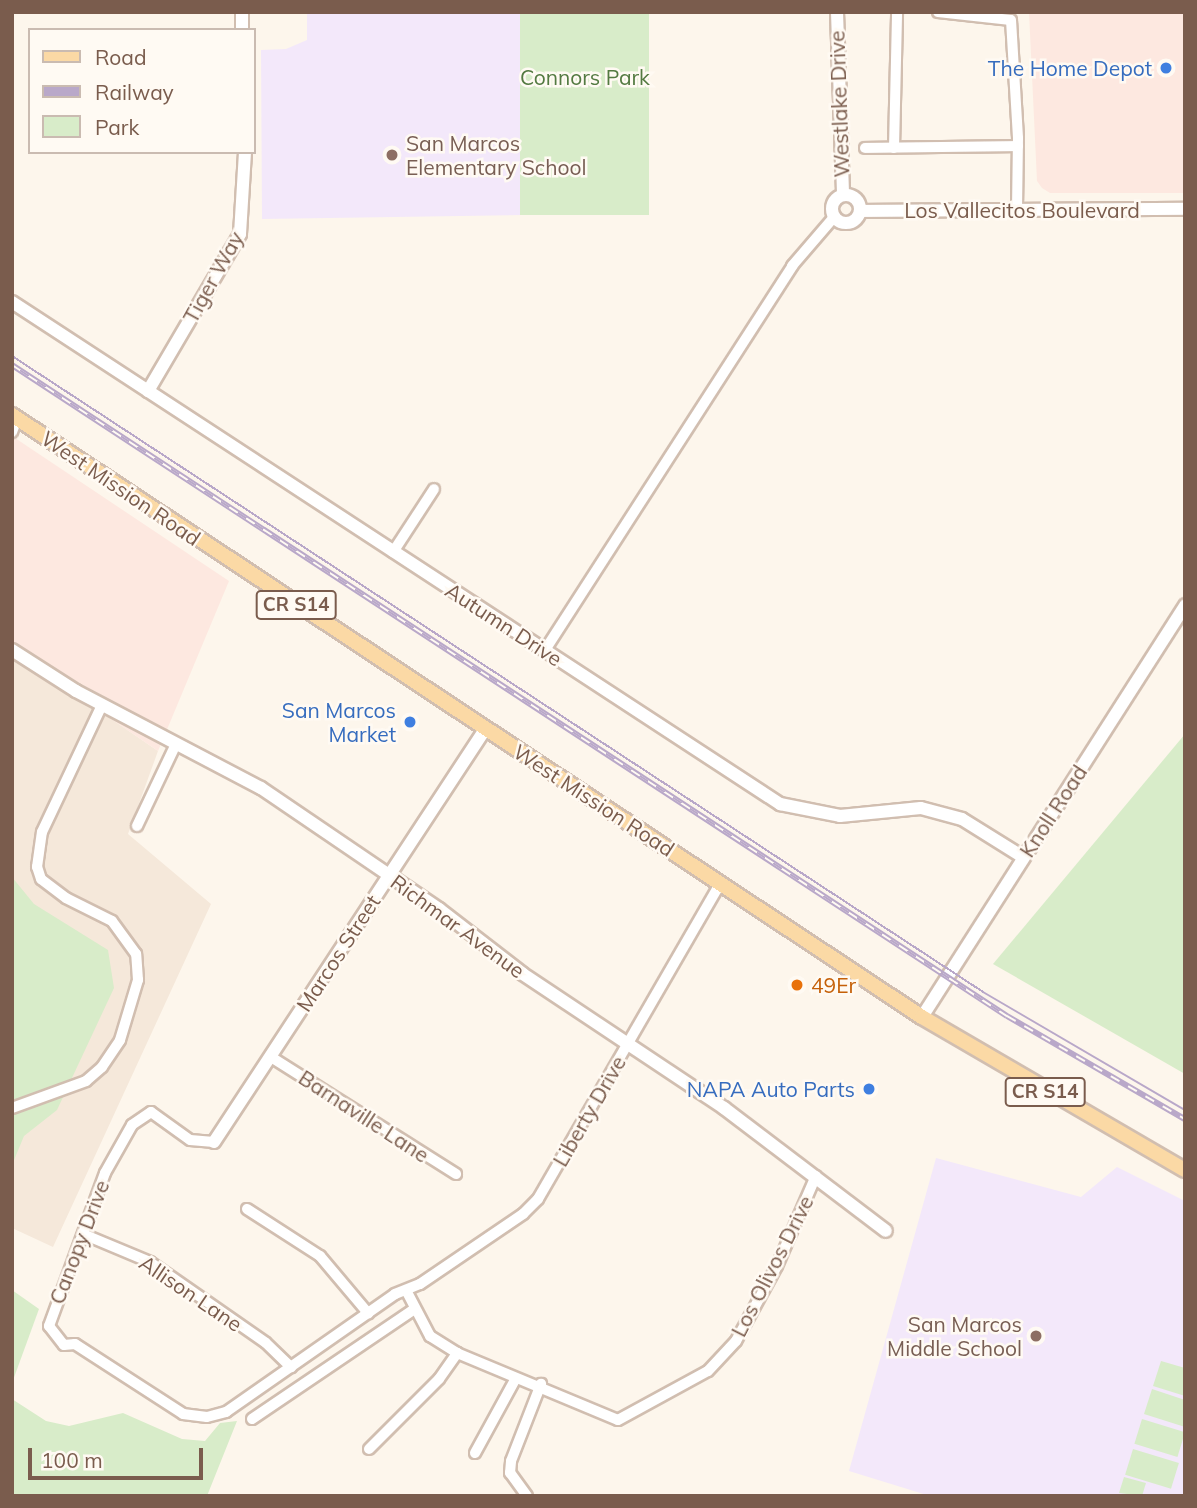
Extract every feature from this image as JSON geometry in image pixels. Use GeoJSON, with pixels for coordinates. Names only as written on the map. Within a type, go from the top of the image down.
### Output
{"type":"FeatureCollection","features":[{"type":"Feature","properties":{"kind":"main road","name":"West Mission Road"},"geometry":{"type":"LineString","coordinates":[[14,422],[922,1017],[1185,1170]]}},
{"type":"Feature","properties":{"kind":"street","name":"Westlake Drive"},"geometry":{"type":"LineString","coordinates":[[837,12],[842,195]]}},
{"type":"Feature","properties":{"kind":"street"},"geometry":{"type":"LineString","coordinates":[[894,148],[897,12]]}},
{"type":"Feature","properties":{"kind":"street"},"geometry":{"type":"LineString","coordinates":[[938,12],[995,16],[1011,20],[1018,146],[1017,211]]}},
{"type":"Feature","properties":{"kind":"street"},"geometry":{"type":"LineString","coordinates":[[865,148],[1018,146]]}},
{"type":"Feature","properties":{"kind":"street","name":"Tiger Way"},"geometry":{"type":"LineString","coordinates":[[148,391],[240,234],[244,154]]}},
{"type":"Feature","properties":{"kind":"street"},"geometry":{"type":"LineString","coordinates":[[545,650],[792,266],[834,217],[833,202],[842,195],[855,198],[860,211],[849,222],[834,217]]}},
{"type":"Feature","properties":{"kind":"street","name":"Los Vallecitos Boulevard"},"geometry":{"type":"LineString","coordinates":[[860,211],[1185,209]]}},
{"type":"Feature","properties":{"kind":"street","name":"Autumn Drive"},"geometry":{"type":"LineString","coordinates":[[12,303],[780,804],[840,816],[921,808],[962,819],[1023,857]]}},
{"type":"Feature","properties":{"kind":"street"},"geometry":{"type":"LineString","coordinates":[[393,552],[435,489]]}},
{"type":"Feature","properties":{"kind":"street","name":"Knoll Road"},"geometry":{"type":"LineString","coordinates":[[922,1017],[1185,605]]}},
{"type":"Feature","properties":{"kind":"street","name":"Richmar Avenue"},"geometry":{"type":"LineString","coordinates":[[12,650],[102,705],[261,788],[816,1176],[886,1231]]}},
{"type":"Feature","properties":{"kind":"street"},"geometry":{"type":"LineString","coordinates":[[12,1108],[86,1081],[102,1067],[120,1040],[138,980],[136,954],[112,921],[66,898],[41,879],[37,867],[42,832],[102,705]]}},
{"type":"Feature","properties":{"kind":"street","name":"Marcos Street"},"geometry":{"type":"LineString","coordinates":[[214,1142],[485,729]]}},
{"type":"Feature","properties":{"kind":"street"},"geometry":{"type":"LineString","coordinates":[[137,826],[176,744]]}},
{"type":"Feature","properties":{"kind":"street","name":"Liberty Drive"},"geometry":{"type":"LineString","coordinates":[[407,1292],[523,1214],[538,1199],[720,884]]}},
{"type":"Feature","properties":{"kind":"street","name":"Barnaville Lane"},"geometry":{"type":"LineString","coordinates":[[271,1056],[457,1174]]}},
{"type":"Feature","properties":{"kind":"street","name":"Canopy Drive"},"geometry":{"type":"LineString","coordinates":[[214,1142],[190,1140],[151,1112],[132,1125],[106,1173],[49,1326],[64,1345],[75,1344],[183,1414],[207,1417],[226,1412],[395,1294],[407,1292]]}},
{"type":"Feature","properties":{"kind":"street","name":"Los Olivos Drive"},"geometry":{"type":"LineString","coordinates":[[541,1384],[618,1420],[708,1371],[736,1341],[777,1266],[816,1176]]}},
{"type":"Feature","properties":{"kind":"street"},"geometry":{"type":"LineString","coordinates":[[247,1209],[320,1256],[368,1313]]}},
{"type":"Feature","properties":{"kind":"street","name":"Allison Lane"},"geometry":{"type":"LineString","coordinates":[[83,1234],[150,1262],[266,1343],[291,1367]]}},
{"type":"Feature","properties":{"kind":"street"},"geometry":{"type":"LineString","coordinates":[[407,1292],[413,1310],[430,1336],[457,1353],[516,1378],[541,1384],[511,1461],[510,1473],[527,1496]]}},
{"type":"Feature","properties":{"kind":"street"},"geometry":{"type":"LineString","coordinates":[[252,1419],[413,1310]]}},
{"type":"Feature","properties":{"kind":"street"},"geometry":{"type":"LineString","coordinates":[[369,1449],[439,1379],[457,1353]]}},
{"type":"Feature","properties":{"kind":"street"},"geometry":{"type":"LineString","coordinates":[[475,1453],[516,1378]]}},
{"type":"Feature","properties":{"kind":"shaded area","name":"San Marcos Elementary School"},"geometry":{"type":"Polygon","coordinates":[[[307,12],[520,12],[523,215],[262,219],[261,50],[286,49],[307,40],[307,12]]]}},
{"type":"Feature","properties":{"kind":"shaded area"},"geometry":{"type":"Polygon","coordinates":[[[1029,12],[1185,12],[1185,193],[1050,193],[1042,188],[1037,181],[1029,12]]]}},
{"type":"Feature","properties":{"kind":"shaded area"},"geometry":{"type":"Polygon","coordinates":[[[12,436],[229,581],[158,751],[12,651],[12,436]]]}},
{"type":"Feature","properties":{"kind":"shaded area"},"geometry":{"type":"Polygon","coordinates":[[[12,651],[158,751],[128,834],[211,904],[53,1247],[12,1228],[12,651]]]}},
{"type":"Feature","properties":{"kind":"shaded area","name":"San Marcos Middle School"},"geometry":{"type":"Polygon","coordinates":[[[936,1158],[1081,1197],[1117,1167],[1185,1201],[1185,1496],[930,1496],[849,1471],[936,1158]]]}},
{"type":"Feature","properties":{"kind":"green space","name":"Connors Park"},"geometry":{"type":"Polygon","coordinates":[[[520,12],[649,12],[649,215],[520,215],[520,12]]]}},
{"type":"Feature","properties":{"kind":"green space"},"geometry":{"type":"Polygon","coordinates":[[[1185,734],[1185,1074],[993,964],[1185,734]]]}},
{"type":"Feature","properties":{"kind":"green space"},"geometry":{"type":"Polygon","coordinates":[[[12,877],[34,904],[108,950],[114,988],[57,1110],[24,1136],[12,1165],[12,877]]]}},
{"type":"Feature","properties":{"kind":"green space"},"geometry":{"type":"Polygon","coordinates":[[[12,1290],[39,1309],[12,1383],[12,1290]]]}},
{"type":"Feature","properties":{"kind":"green space"},"geometry":{"type":"Polygon","coordinates":[[[1161,1361],[1185,1368],[1185,1396],[1153,1386],[1161,1361]]]}},
{"type":"Feature","properties":{"kind":"green space"},"geometry":{"type":"Polygon","coordinates":[[[1152,1389],[1185,1400],[1185,1427],[1144,1414],[1152,1389]]]}},
{"type":"Feature","properties":{"kind":"green space"},"geometry":{"type":"Polygon","coordinates":[[[12,1399],[46,1421],[69,1426],[123,1413],[182,1439],[205,1441],[220,1423],[237,1421],[207,1496],[12,1496],[12,1399]]]}},
{"type":"Feature","properties":{"kind":"green space"},"geometry":{"type":"Polygon","coordinates":[[[1142,1419],[1185,1432],[1177,1457],[1134,1444],[1142,1419]]]}},
{"type":"Feature","properties":{"kind":"green space"},"geometry":{"type":"Polygon","coordinates":[[[1133,1449],[1179,1463],[1171,1489],[1125,1475],[1133,1449]]]}},
{"type":"Feature","properties":{"kind":"green space"},"geometry":{"type":"Polygon","coordinates":[[[1124,1477],[1146,1483],[1142,1496],[1119,1493],[1124,1477]]]}},
{"type":"Feature","properties":{"kind":"tram line"},"geometry":{"type":"LineString","coordinates":[[12,356],[983,992],[1185,1110]]}},
{"type":"Feature","properties":{"kind":"railway"},"geometry":{"type":"LineString","coordinates":[[12,365],[1007,1016],[1185,1119]]}},
{"type":"Feature","properties":{"kind":"place","name":"The Home Depot"},"geometry":{"type":"Point","coordinates":[1166,68]}},
{"type":"Feature","properties":{"kind":"place","name":"San Marcos Elementary School"},"geometry":{"type":"Point","coordinates":[392,155]}},
{"type":"Feature","properties":{"kind":"place","name":"San Marcos Market"},"geometry":{"type":"Point","coordinates":[410,722]}},
{"type":"Feature","properties":{"kind":"place","name":"49Er"},"geometry":{"type":"Point","coordinates":[797,985]}},
{"type":"Feature","properties":{"kind":"place","name":"NAPA Auto Parts"},"geometry":{"type":"Point","coordinates":[869,1089]}},
{"type":"Feature","properties":{"kind":"place","name":"San Marcos Middle School"},"geometry":{"type":"Point","coordinates":[1036,1336]}}]}
